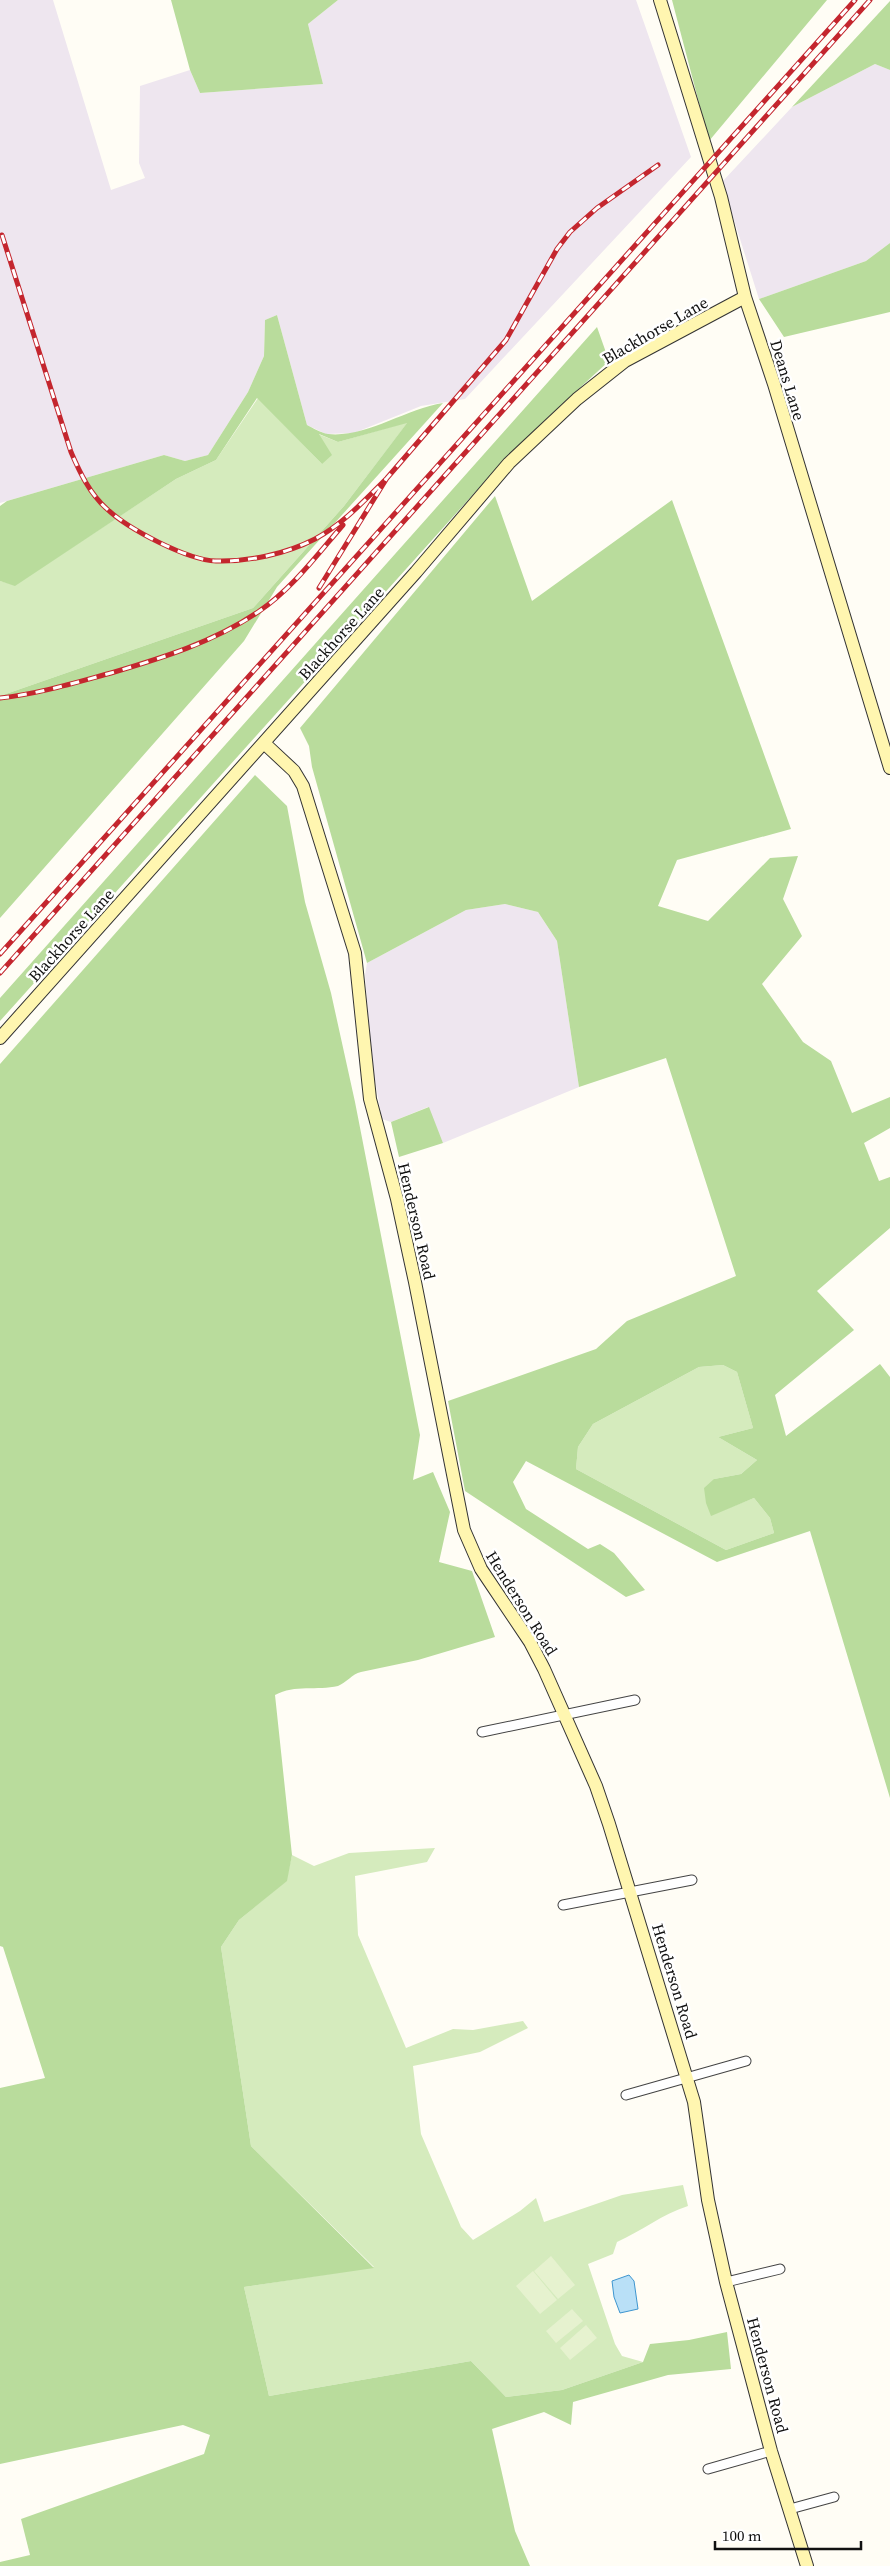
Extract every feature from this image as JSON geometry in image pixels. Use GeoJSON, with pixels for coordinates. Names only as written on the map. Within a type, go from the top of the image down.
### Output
{"type":"FeatureCollection","features":[{"type":"Feature","properties":{"kind":"street","name":"Deans Lane"},"geometry":{"type":"LineString","coordinates":[[660,0],[721,197],[745,297],[774,384],[890,768]]}},
{"type":"Feature","properties":{"kind":"street","name":"Blackhorse Lane"},"geometry":{"type":"LineString","coordinates":[[0,1038],[264,743],[509,463],[570,405],[626,361],[745,297]]}},
{"type":"Feature","properties":{"kind":"street","name":"Henderson Road"},"geometry":{"type":"LineString","coordinates":[[264,743],[294,771],[303,786],[354,953],[370,1100],[416,1282],[467,1542],[481,1569],[530,1642],[565,1714],[596,1786],[631,1892],[688,2078],[694,2102],[708,2200],[726,2282],[772,2451],[807,2566]]}},
{"type":"Feature","properties":{"kind":"street"},"geometry":{"type":"LineString","coordinates":[[482,1732],[634,1700]]}},
{"type":"Feature","properties":{"kind":"street"},"geometry":{"type":"LineString","coordinates":[[563,1905],[692,1880]]}},
{"type":"Feature","properties":{"kind":"street"},"geometry":{"type":"LineString","coordinates":[[626,2095],[746,2061]]}},
{"type":"Feature","properties":{"kind":"street"},"geometry":{"type":"LineString","coordinates":[[726,2282],[780,2269]]}},
{"type":"Feature","properties":{"kind":"street"},"geometry":{"type":"LineString","coordinates":[[708,2469],[772,2451]]}},
{"type":"Feature","properties":{"kind":"street"},"geometry":{"type":"LineString","coordinates":[[790,2509],[834,2497]]}},
{"type":"Feature","properties":{"kind":"shaded area"},"geometry":{"type":"Polygon","coordinates":[[[0,0],[53,0],[111,190],[145,178],[139,163],[140,86],[190,70],[200,93],[323,84],[308,24],[338,0],[636,0],[691,157],[465,399],[421,406],[354,433],[326,434],[307,425],[277,315],[265,320],[264,356],[248,392],[208,455],[185,461],[164,455],[0,503],[0,0]]]}},
{"type":"Feature","properties":{"kind":"shaded area"},"geometry":{"type":"Polygon","coordinates":[[[875,64],[890,70],[890,243],[866,261],[759,299],[722,182],[792,107],[875,64]]]}},
{"type":"Feature","properties":{"kind":"shaded area"},"geometry":{"type":"Polygon","coordinates":[[[505,904],[538,912],[557,941],[579,1087],[443,1143],[428,1107],[391,1122],[382,1119],[372,1064],[365,975],[367,963],[466,910],[505,904]]]}},
{"type":"Feature","properties":{"kind":"green space"},"geometry":{"type":"Polygon","coordinates":[[[171,0],[338,0],[308,24],[323,84],[200,93],[190,70],[171,0]]]}},
{"type":"Feature","properties":{"kind":"green space"},"geometry":{"type":"Polygon","coordinates":[[[672,0],[827,0],[709,141],[672,0]]]}},
{"type":"Feature","properties":{"kind":"green space"},"geometry":{"type":"Polygon","coordinates":[[[890,1],[890,70],[875,64],[792,107],[890,1]]]}},
{"type":"Feature","properties":{"kind":"green space"},"geometry":{"type":"Polygon","coordinates":[[[890,243],[890,312],[784,337],[759,299],[866,261],[890,243]]]}},
{"type":"Feature","properties":{"kind":"green space"},"geometry":{"type":"Polygon","coordinates":[[[277,315],[307,425],[328,434],[357,432],[414,411],[443,403],[277,587],[244,641],[0,918],[0,696],[253,608],[344,506],[407,423],[338,442],[319,434],[332,455],[322,464],[257,398],[216,460],[176,479],[15,586],[0,581],[0,506],[7,501],[164,455],[185,461],[208,455],[248,392],[264,356],[265,320],[277,315]]]}},
{"type":"Feature","properties":{"kind":"green space"},"geometry":{"type":"Polygon","coordinates":[[[597,327],[609,361],[547,418],[495,470],[0,1021],[0,998],[597,327]]]}},
{"type":"Feature","properties":{"kind":"green space"},"geometry":{"type":"Polygon","coordinates":[[[258,398],[322,464],[318,434],[338,442],[408,422],[344,506],[253,608],[0,696],[0,581],[15,585],[176,479],[216,460],[258,398]]]}},
{"type":"Feature","properties":{"kind":"green space"},"geometry":{"type":"Polygon","coordinates":[[[495,496],[532,601],[672,500],[791,829],[677,860],[658,906],[708,921],[770,858],[798,856],[783,899],[802,936],[762,984],[803,1042],[831,1061],[852,1113],[890,1097],[890,1128],[864,1143],[879,1181],[890,1177],[890,1228],[817,1291],[854,1330],[775,1395],[786,1436],[880,1364],[890,1377],[890,1798],[810,1531],[717,1562],[526,1461],[513,1482],[526,1509],[588,1549],[600,1544],[614,1553],[645,1590],[626,1597],[465,1491],[448,1401],[596,1349],[627,1321],[736,1276],[666,1058],[579,1087],[557,941],[538,912],[505,904],[466,910],[367,963],[312,767],[309,746],[300,728],[495,496]],[[723,1365],[699,1367],[593,1424],[578,1447],[576,1469],[726,1550],[774,1533],[770,1518],[754,1498],[711,1516],[706,1503],[704,1488],[714,1479],[741,1474],[757,1460],[718,1437],[753,1428],[737,1372],[723,1365]]]}},
{"type":"Feature","properties":{"kind":"green space"},"geometry":{"type":"Polygon","coordinates":[[[255,775],[287,806],[305,902],[331,993],[355,1102],[420,1435],[413,1480],[433,1472],[450,1512],[439,1562],[472,1571],[495,1637],[418,1660],[361,1672],[338,1686],[290,1690],[275,1695],[292,1855],[287,1881],[239,1920],[221,1947],[251,2146],[374,2268],[244,2287],[269,2396],[471,2361],[506,2397],[562,2390],[643,2362],[650,2344],[689,2340],[727,2332],[731,2369],[668,2375],[573,2402],[571,2425],[544,2412],[492,2429],[515,2531],[530,2566],[0,2566],[0,2562],[30,2555],[21,2519],[204,2454],[210,2435],[183,2425],[0,2464],[0,2088],[45,2078],[3,1947],[0,1946],[0,1064],[255,775]]]}},
{"type":"Feature","properties":{"kind":"green space"},"geometry":{"type":"Polygon","coordinates":[[[429,1107],[443,1143],[399,1157],[391,1122],[429,1107]]]}},
{"type":"Feature","properties":{"kind":"green space"},"geometry":{"type":"Polygon","coordinates":[[[723,1365],[737,1372],[753,1428],[718,1437],[757,1460],[741,1474],[714,1479],[711,1515],[754,1498],[770,1518],[774,1533],[726,1550],[576,1469],[578,1447],[593,1424],[699,1367],[723,1365]]]}},
{"type":"Feature","properties":{"kind":"green space"},"geometry":{"type":"Polygon","coordinates":[[[435,1848],[427,1862],[355,1876],[358,1935],[406,2048],[453,2029],[473,2030],[523,2021],[528,2028],[480,2052],[413,2066],[421,2134],[461,2227],[473,2240],[520,2211],[536,2198],[544,2222],[622,2195],[683,2185],[688,2206],[669,2213],[617,2242],[613,2254],[588,2264],[615,2344],[622,2356],[643,2362],[562,2390],[506,2397],[471,2361],[269,2396],[244,2287],[374,2267],[251,2146],[221,1947],[239,1920],[286,1881],[292,1855],[314,1866],[349,1853],[435,1848]]]}},
{"type":"Feature","properties":{"kind":"green space"},"geometry":{"type":"Polygon","coordinates":[[[551,2256],[575,2285],[558,2299],[534,2271],[551,2256]]]}},
{"type":"Feature","properties":{"kind":"green space"},"geometry":{"type":"Polygon","coordinates":[[[533,2271],[557,2300],[540,2314],[516,2286],[533,2271]]]}},
{"type":"Feature","properties":{"kind":"green space"},"geometry":{"type":"Polygon","coordinates":[[[572,2309],[583,2321],[556,2343],[546,2331],[572,2309]]]}},
{"type":"Feature","properties":{"kind":"green space"},"geometry":{"type":"Polygon","coordinates":[[[586,2325],[597,2338],[570,2360],[560,2348],[586,2325]]]}},
{"type":"Feature","properties":{"kind":"water"},"geometry":{"type":"Polygon","coordinates":[[[629,2275],[634,2281],[638,2309],[620,2313],[614,2297],[612,2281],[629,2275]]]}},
{"type":"Feature","properties":{"kind":"railway"},"geometry":{"type":"LineString","coordinates":[[0,954],[855,0]]}},
{"type":"Feature","properties":{"kind":"railway"},"geometry":{"type":"LineString","coordinates":[[0,973],[870,0]]}},
{"type":"Feature","properties":{"kind":"railway"},"geometry":{"type":"LineString","coordinates":[[319,588],[387,478],[506,340],[557,249],[570,232],[597,208],[658,165]]}},
{"type":"Feature","properties":{"kind":"railway"},"geometry":{"type":"LineString","coordinates":[[2,235],[71,452],[95,497],[117,517],[143,534],[174,549],[204,559],[228,561],[267,556],[292,549],[325,533],[353,511],[387,478]]}},
{"type":"Feature","properties":{"kind":"railway"},"geometry":{"type":"LineString","coordinates":[[0,698],[42,691],[111,673],[168,655],[224,632],[258,612],[282,593],[304,571],[343,525]]}}]}
